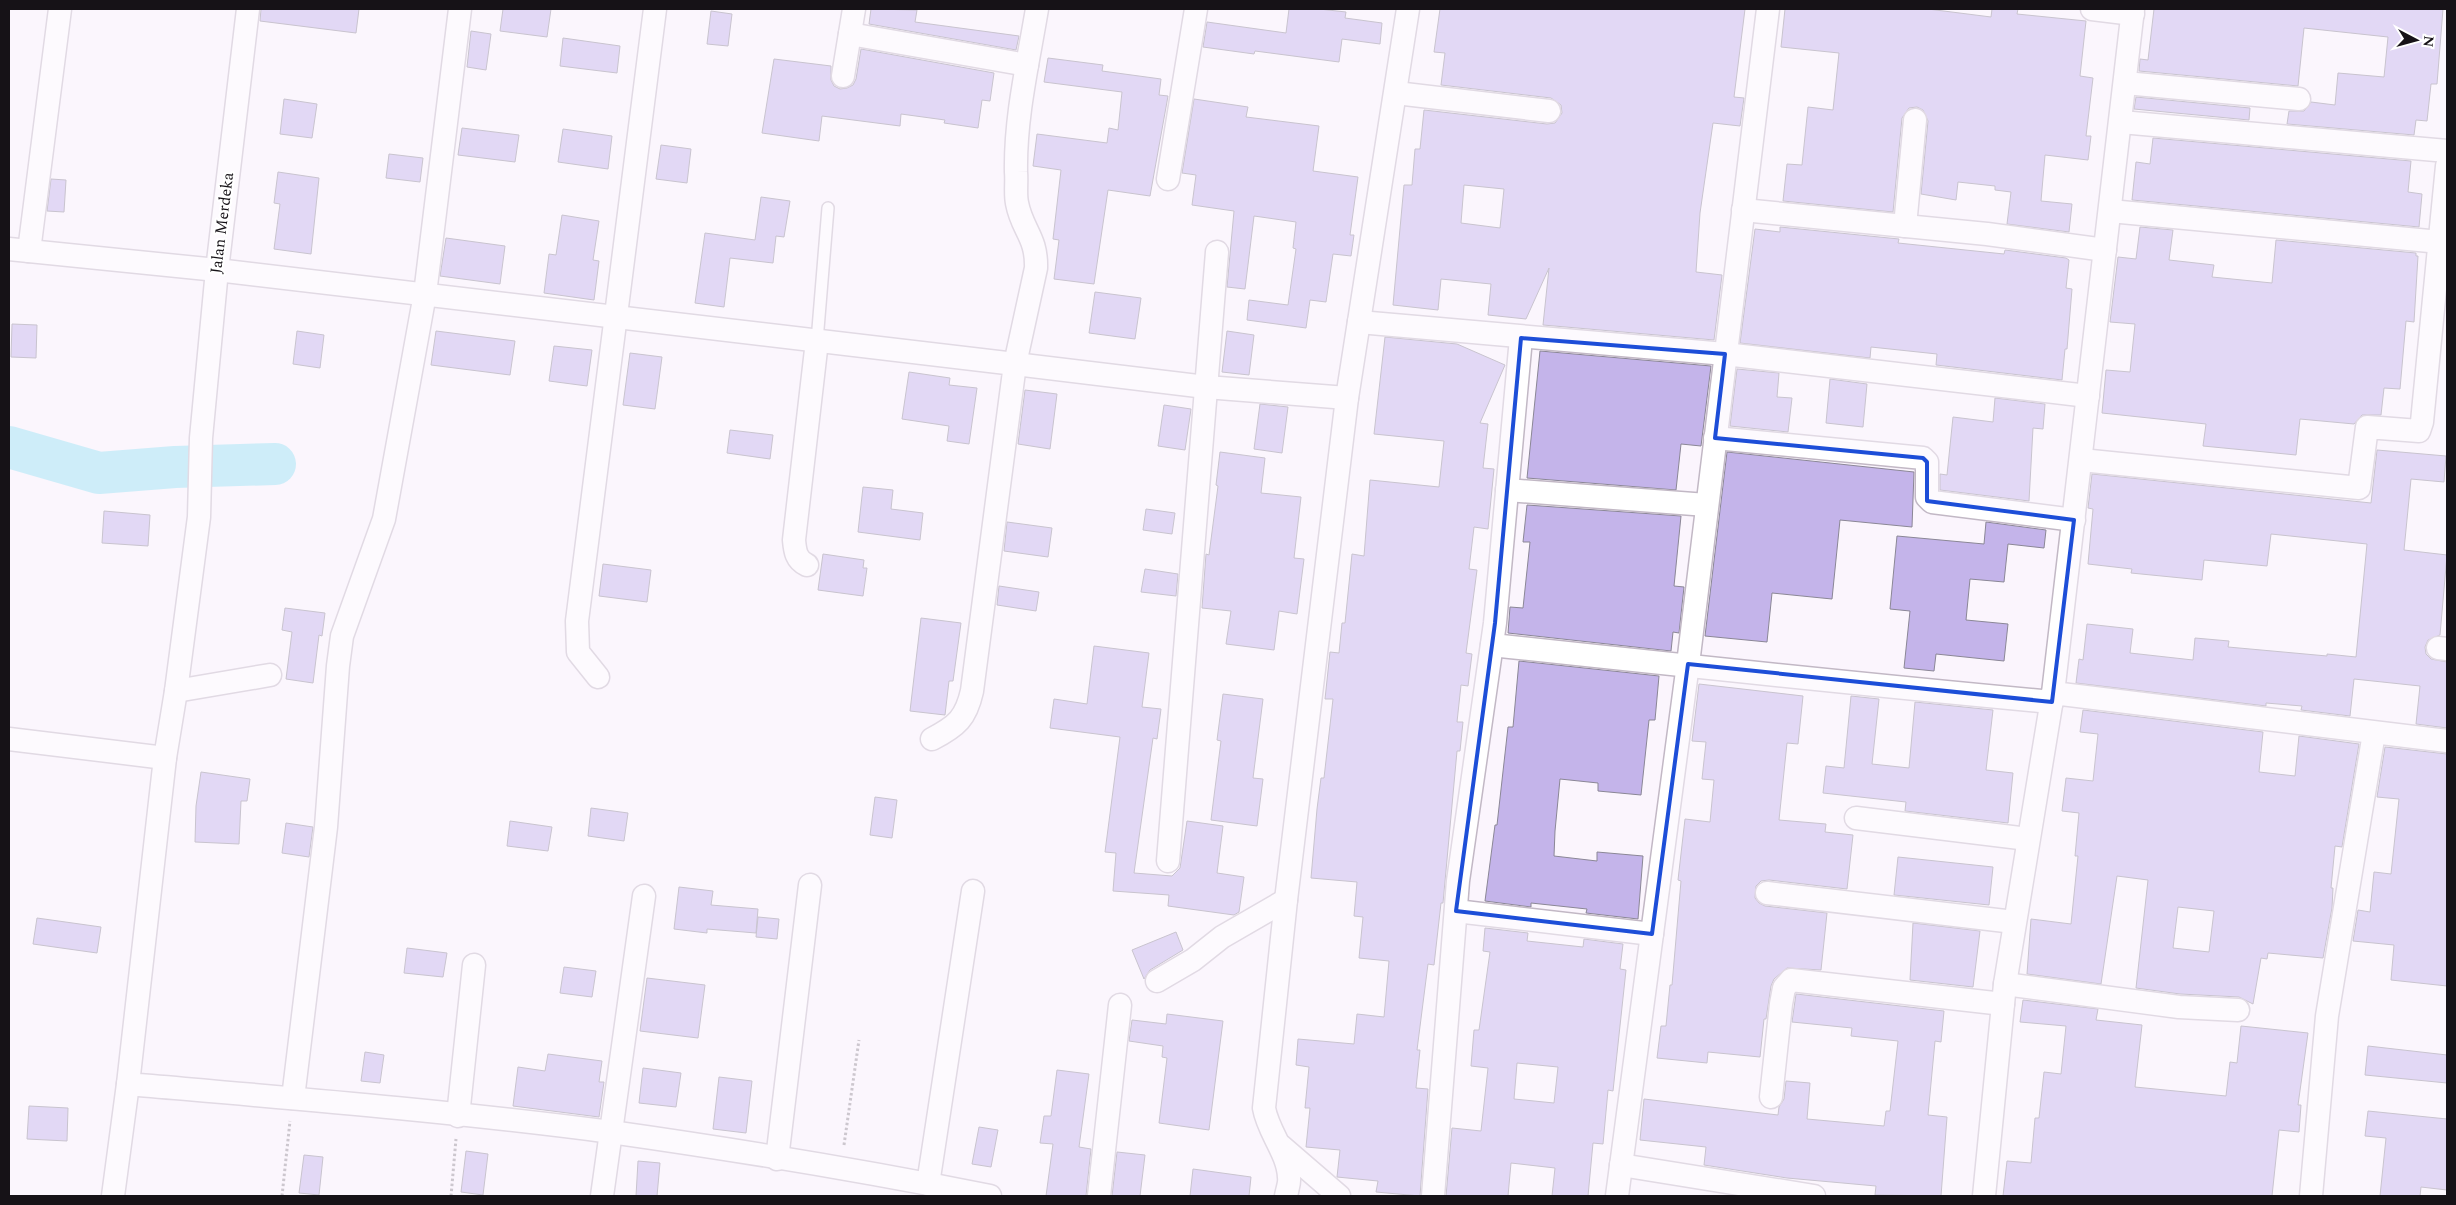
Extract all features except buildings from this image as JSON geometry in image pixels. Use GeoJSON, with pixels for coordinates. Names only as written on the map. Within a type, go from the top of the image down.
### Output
{"type":"FeatureCollection","features":[{"type":"Feature","properties":{"kind":"street"},"geometry":{"type":"LineString","coordinates":[[60,9],[19,250],[425,294],[1206,387],[1348,398]]}},
{"type":"Feature","properties":{"kind":"street","name":"Jalan Merdeka"},"geometry":{"type":"LineString","coordinates":[[113,1196],[128,1084],[165,758],[200,517],[201,438],[217,270],[248,9]]}},
{"type":"Feature","properties":{"kind":"street"},"geometry":{"type":"LineString","coordinates":[[293,1098],[326,827],[338,666],[345,626],[384,519],[425,294],[460,9]]}},
{"type":"Feature","properties":{"kind":"street"},"geometry":{"type":"LineString","coordinates":[[598,677],[578,652],[576,629],[655,9]]}},
{"type":"Feature","properties":{"kind":"street"},"geometry":{"type":"LineString","coordinates":[[843,76],[854,9]]}},
{"type":"Feature","properties":{"kind":"street"},"geometry":{"type":"LineString","coordinates":[[932,739],[952,728],[968,710],[1015,364],[1036,268],[1036,253],[1017,202],[1016,157],[1020,109],[1037,9]]}},
{"type":"Feature","properties":{"kind":"street"},"geometry":{"type":"LineString","coordinates":[[1168,180],[1196,9]]}},
{"type":"Feature","properties":{"kind":"street"},"geometry":{"type":"LineString","coordinates":[[1286,1196],[1290,1179],[1288,1168],[1267,1121],[1264,1108],[1286,900],[1348,398],[1408,9]]}},
{"type":"Feature","properties":{"kind":"street"},"geometry":{"type":"LineString","coordinates":[[1617,1196],[1688,664],[1768,9]]}},
{"type":"Feature","properties":{"kind":"street"},"geometry":{"type":"LineString","coordinates":[[1984,1196],[2004,994],[2014,922],[2052,698],[2133,12],[2092,9]]}},
{"type":"Feature","properties":{"kind":"street"},"geometry":{"type":"LineString","coordinates":[[850,34],[1027,65]]}},
{"type":"Feature","properties":{"kind":"street"},"geometry":{"type":"LineString","coordinates":[[2125,84],[2299,99]]}},
{"type":"Feature","properties":{"kind":"street"},"geometry":{"type":"LineString","coordinates":[[1396,93],[1549,111]]}},
{"type":"Feature","properties":{"kind":"street"},"geometry":{"type":"LineString","coordinates":[[1905,226],[1915,120]]}},
{"type":"Feature","properties":{"kind":"street"},"geometry":{"type":"LineString","coordinates":[[2121,122],[2447,151]]}},
{"type":"Feature","properties":{"kind":"street"},"geometry":{"type":"LineString","coordinates":[[2081,460],[2359,488],[2367,427],[2419,431],[2438,351],[2447,166]]}},
{"type":"Feature","properties":{"kind":"street"},"geometry":{"type":"LineString","coordinates":[[1743,210],[1905,226],[2105,250]]}},
{"type":"Feature","properties":{"kind":"street"},"geometry":{"type":"LineString","coordinates":[[2110,211],[2443,232]]}},
{"type":"Feature","properties":{"kind":"street"},"geometry":{"type":"LineString","coordinates":[[1168,861],[1217,252]]}},
{"type":"Feature","properties":{"kind":"street"},"geometry":{"type":"LineString","coordinates":[[1359,322],[1521,338],[1725,354],[2088,396]]}},
{"type":"Feature","properties":{"kind":"street"},"geometry":{"type":"LineString","coordinates":[[1432,1196],[1456,910],[1492,645],[1521,338]]}},
{"type":"Feature","properties":{"kind":"street"},"geometry":{"type":"LineString","coordinates":[[807,565],[800,562],[796,554],[794,540],[817,341]]}},
{"type":"Feature","properties":{"kind":"street"},"geometry":{"type":"LineString","coordinates":[[1715,438],[1923,458],[1927,462],[1927,497],[1932,502],[2074,520]]}},
{"type":"Feature","properties":{"kind":"street"},"geometry":{"type":"LineString","coordinates":[[1507,490],[1707,505]]}},
{"type":"Feature","properties":{"kind":"street"},"geometry":{"type":"LineString","coordinates":[[1492,645],[1688,664],[1855,684],[2052,698],[2447,741]]}},
{"type":"Feature","properties":{"kind":"street"},"geometry":{"type":"LineString","coordinates":[[176,691],[270,675]]}},
{"type":"Feature","properties":{"kind":"street"},"geometry":{"type":"LineString","coordinates":[[2311,1196],[2327,1016],[2374,733]]}},
{"type":"Feature","properties":{"kind":"street"},"geometry":{"type":"LineString","coordinates":[[9,739],[165,758]]}},
{"type":"Feature","properties":{"kind":"street"},"geometry":{"type":"LineString","coordinates":[[1856,818],[2028,838]]}},
{"type":"Feature","properties":{"kind":"street"},"geometry":{"type":"LineString","coordinates":[[777,1159],[810,885]]}},
{"type":"Feature","properties":{"kind":"street"},"geometry":{"type":"LineString","coordinates":[[928,1184],[973,891]]}},
{"type":"Feature","properties":{"kind":"street"},"geometry":{"type":"LineString","coordinates":[[1767,893],[2014,922]]}},
{"type":"Feature","properties":{"kind":"street"},"geometry":{"type":"LineString","coordinates":[[602,1196],[644,896]]}},
{"type":"Feature","properties":{"kind":"street"},"geometry":{"type":"LineString","coordinates":[[1158,981],[1193,960],[1222,937],[1286,900]]}},
{"type":"Feature","properties":{"kind":"street"},"geometry":{"type":"LineString","coordinates":[[1456,910],[1652,934]]}},
{"type":"Feature","properties":{"kind":"street"},"geometry":{"type":"LineString","coordinates":[[458,1116],[474,965]]}},
{"type":"Feature","properties":{"kind":"street"},"geometry":{"type":"LineString","coordinates":[[1770,1097],[1781,1004],[1784,988],[1791,980],[2238,1010]]}},
{"type":"Feature","properties":{"kind":"street"},"geometry":{"type":"LineString","coordinates":[[1099,1196],[1120,1005]]}},
{"type":"Feature","properties":{"kind":"street"},"geometry":{"type":"LineString","coordinates":[[128,1084],[293,1098],[611,1132],[840,1169],[990,1196]]}},
{"type":"Feature","properties":{"kind":"street"},"geometry":{"type":"LineString","coordinates":[[1278,1144],[1339,1196]]}},
{"type":"Feature","properties":{"kind":"street"},"geometry":{"type":"LineString","coordinates":[[1621,1165],[1814,1196]]}},
{"type":"Feature","properties":{"kind":"lane"},"geometry":{"type":"LineString","coordinates":[[817,341],[828,208]]}},
{"type":"Feature","properties":{"kind":"path"},"geometry":{"type":"LineString","coordinates":[[840,1169],[859,1040]]}},
{"type":"Feature","properties":{"kind":"path"},"geometry":{"type":"LineString","coordinates":[[282,1196],[293,1098]]}},
{"type":"Feature","properties":{"kind":"path"},"geometry":{"type":"LineString","coordinates":[[451,1196],[458,1116]]}},
{"type":"Feature","properties":{"kind":"highlighted area"},"geometry":{"type":"Polygon","coordinates":[[[1521,338],[1725,354],[1715,438],[1923,458],[1927,462],[1927,501],[2074,520],[2052,702],[1688,664],[1652,934],[1456,911],[1495,623],[1521,338]]]}},
{"type":"Feature","properties":{"kind":"waterway"},"geometry":{"type":"LineString","coordinates":[[9,447],[99,473],[175,467],[275,464]]}}]}
